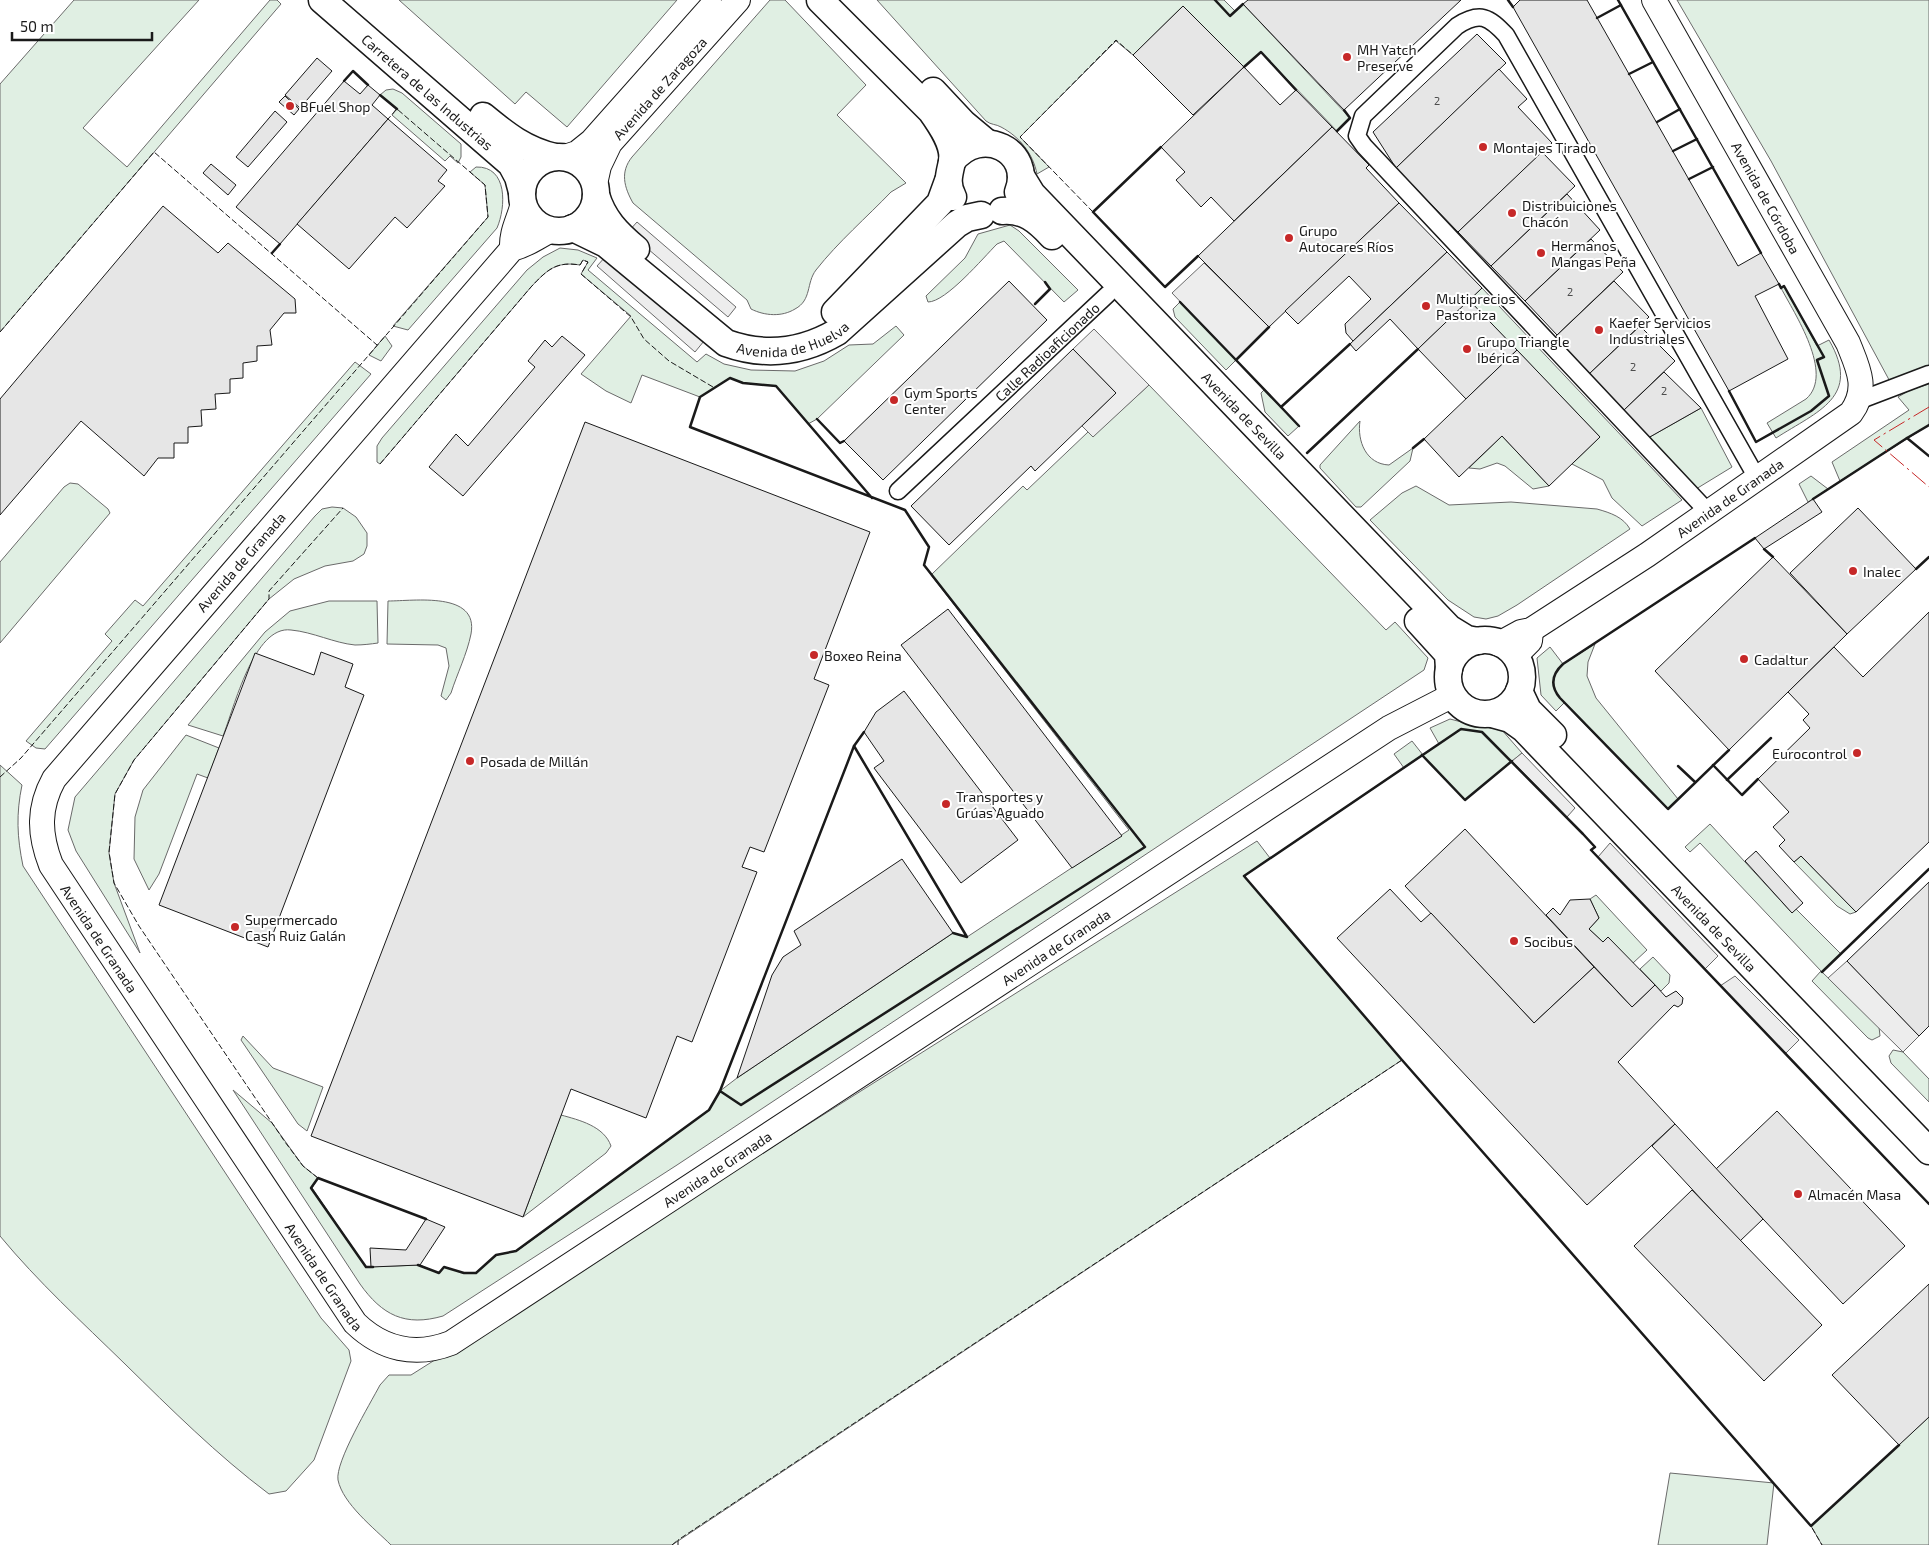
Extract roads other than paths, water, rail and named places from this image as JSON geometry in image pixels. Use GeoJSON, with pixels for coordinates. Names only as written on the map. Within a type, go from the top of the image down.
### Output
{"type":"FeatureCollection","features":[{"type":"Feature","properties":{"kind":"main road","name":"Carretera de las Industrias"},"geometry":{"type":"LineString","coordinates":[[322,0],[511,164],[518,177],[522,198]]}},
{"type":"Feature","properties":{"kind":"main road","name":"Carretera de las Industrias"},"geometry":{"type":"LineString","coordinates":[[350,0],[512,140],[534,152],[560,157]]}},
{"type":"Feature","properties":{"kind":"main road"},"geometry":{"type":"LineString","coordinates":[[820,0],[931,111],[943,128],[949,144],[950,171],[955,200],[962,208],[991,213],[1016,196],[1021,176],[1013,157],[1002,147],[987,142],[963,123],[846,0]]}},
{"type":"Feature","properties":{"kind":"main road"},"geometry":{"type":"LineString","coordinates":[[950,171],[967,147],[987,142]]}},
{"type":"Feature","properties":{"kind":"main road"},"geometry":{"type":"LineString","coordinates":[[560,157],[584,167],[595,190],[589,214],[563,229],[534,221],[522,198],[524,182],[535,165],[560,157]]}},
{"type":"Feature","properties":{"kind":"main road","name":"Avenida de Huelva"},"geometry":{"type":"LineString","coordinates":[[595,190],[600,211],[617,232],[718,321],[745,334],[760,338],[776,338],[806,332],[832,315],[940,203],[950,171]]}},
{"type":"Feature","properties":{"kind":"main road","name":"Avenida de Sevilla"},"geometry":{"type":"LineString","coordinates":[[1021,176],[1032,194],[1449,628],[1467,640],[1498,647]]}},
{"type":"Feature","properties":{"kind":"main road","name":"Avenida de Sevilla"},"geometry":{"type":"LineString","coordinates":[[991,213],[1012,210],[1026,213],[1041,224],[1441,645],[1448,654],[1450,681]]}},
{"type":"Feature","properties":{"kind":"main road","name":"Avenida de Huelva"},"geometry":{"type":"LineString","coordinates":[[563,229],[606,244],[726,343],[744,350],[777,352],[796,350],[819,343],[837,332],[957,224],[966,218],[991,213]]}},
{"type":"Feature","properties":{"kind":"main road"},"geometry":{"type":"LineString","coordinates":[[1498,647],[1522,673],[1519,691],[1509,706],[1492,714],[1472,712],[1462,706],[1450,681],[1459,651],[1498,647]]}},
{"type":"Feature","properties":{"kind":"main road","name":"Avenida de Sevilla"},"geometry":{"type":"LineString","coordinates":[[1519,691],[1528,710],[1929,1127]]}},
{"type":"Feature","properties":{"kind":"main road","name":"Avenida de Sevilla"},"geometry":{"type":"LineString","coordinates":[[1492,714],[1510,719],[1524,729],[1929,1152]]}},
{"type":"Feature","properties":{"kind":"street","name":"Avenida de Zaragoza"},"geometry":{"type":"LineString","coordinates":[[560,157],[578,153],[592,141],[718,0]]}},
{"type":"Feature","properties":{"kind":"street","name":"Avenida de Zaragoza"},"geometry":{"type":"LineString","coordinates":[[595,190],[599,166],[610,143],[738,0]]}},
{"type":"Feature","properties":{"kind":"street","name":"Avenida de Córdoba"},"geometry":{"type":"LineString","coordinates":[[1654,0],[1848,342],[1862,382],[1858,401]]}},
{"type":"Feature","properties":{"kind":"street"},"geometry":{"type":"LineString","coordinates":[[1708,512],[1364,146],[1358,136],[1363,116],[1457,26],[1467,19],[1475,17],[1485,18],[1495,23],[1506,35],[1757,478]]}},
{"type":"Feature","properties":{"kind":"street"},"geometry":{"type":"LineString","coordinates":[[512,249],[512,234],[520,217],[522,198]]}},
{"type":"Feature","properties":{"kind":"street","name":"Avenida de Granada"},"geometry":{"type":"LineString","coordinates":[[563,229],[539,235],[528,245],[512,249],[54,779],[47,791],[40,822],[46,851],[56,872],[355,1322],[375,1340],[399,1350],[412,1351],[426,1351],[451,1344],[1389,728],[1408,707],[1450,681]]}},
{"type":"Feature","properties":{"kind":"street","name":"Calle Radioaficionado"},"geometry":{"type":"LineString","coordinates":[[898,491],[1108,294]]}},
{"type":"Feature","properties":{"kind":"street","name":"Avenida de Granada"},"geometry":{"type":"LineString","coordinates":[[1498,647],[1530,640],[1531,630],[1708,512],[1851,413],[1858,401],[1929,374]]}},
{"type":"Feature","properties":{"kind":"place","name":"MH Yatch Preserve"},"geometry":{"type":"Point","coordinates":[1347,57]}},
{"type":"Feature","properties":{"kind":"place","name":"BFuel Shop"},"geometry":{"type":"Point","coordinates":[290,106]}},
{"type":"Feature","properties":{"kind":"place","name":"Montajes Tirado"},"geometry":{"type":"Point","coordinates":[1483,147]}},
{"type":"Feature","properties":{"kind":"place","name":"Distribuiciones Chacón"},"geometry":{"type":"Point","coordinates":[1512,213]}},
{"type":"Feature","properties":{"kind":"place","name":"Grupo Autocares Ríos"},"geometry":{"type":"Point","coordinates":[1289,238]}},
{"type":"Feature","properties":{"kind":"place","name":"Hermanos Mangas Peña"},"geometry":{"type":"Point","coordinates":[1541,253]}},
{"type":"Feature","properties":{"kind":"place","name":"Multiprecios Pastoriza"},"geometry":{"type":"Point","coordinates":[1426,306]}},
{"type":"Feature","properties":{"kind":"place","name":"Kaefer Servicios Industriales"},"geometry":{"type":"Point","coordinates":[1599,330]}},
{"type":"Feature","properties":{"kind":"place","name":"Grupo Triangle Ibérica"},"geometry":{"type":"Point","coordinates":[1467,349]}},
{"type":"Feature","properties":{"kind":"place","name":"Gym Sports Center"},"geometry":{"type":"Point","coordinates":[894,400]}},
{"type":"Feature","properties":{"kind":"place","name":"Inalec"},"geometry":{"type":"Point","coordinates":[1853,571]}},
{"type":"Feature","properties":{"kind":"place","name":"Boxeo Reina"},"geometry":{"type":"Point","coordinates":[814,655]}},
{"type":"Feature","properties":{"kind":"place","name":"Cadaltur"},"geometry":{"type":"Point","coordinates":[1744,659]}},
{"type":"Feature","properties":{"kind":"place","name":"Eurocontrol"},"geometry":{"type":"Point","coordinates":[1857,753]}},
{"type":"Feature","properties":{"kind":"place","name":"Posada de Millán"},"geometry":{"type":"Point","coordinates":[470,761]}},
{"type":"Feature","properties":{"kind":"place","name":"Transportes y Grúas Aguado"},"geometry":{"type":"Point","coordinates":[946,804]}},
{"type":"Feature","properties":{"kind":"place","name":"Supermercado Cash Ruiz Galán"},"geometry":{"type":"Point","coordinates":[235,927]}},
{"type":"Feature","properties":{"kind":"place","name":"Socibus"},"geometry":{"type":"Point","coordinates":[1514,941]}},
{"type":"Feature","properties":{"kind":"place","name":"Almacén Masa"},"geometry":{"type":"Point","coordinates":[1798,1194]}}]}
